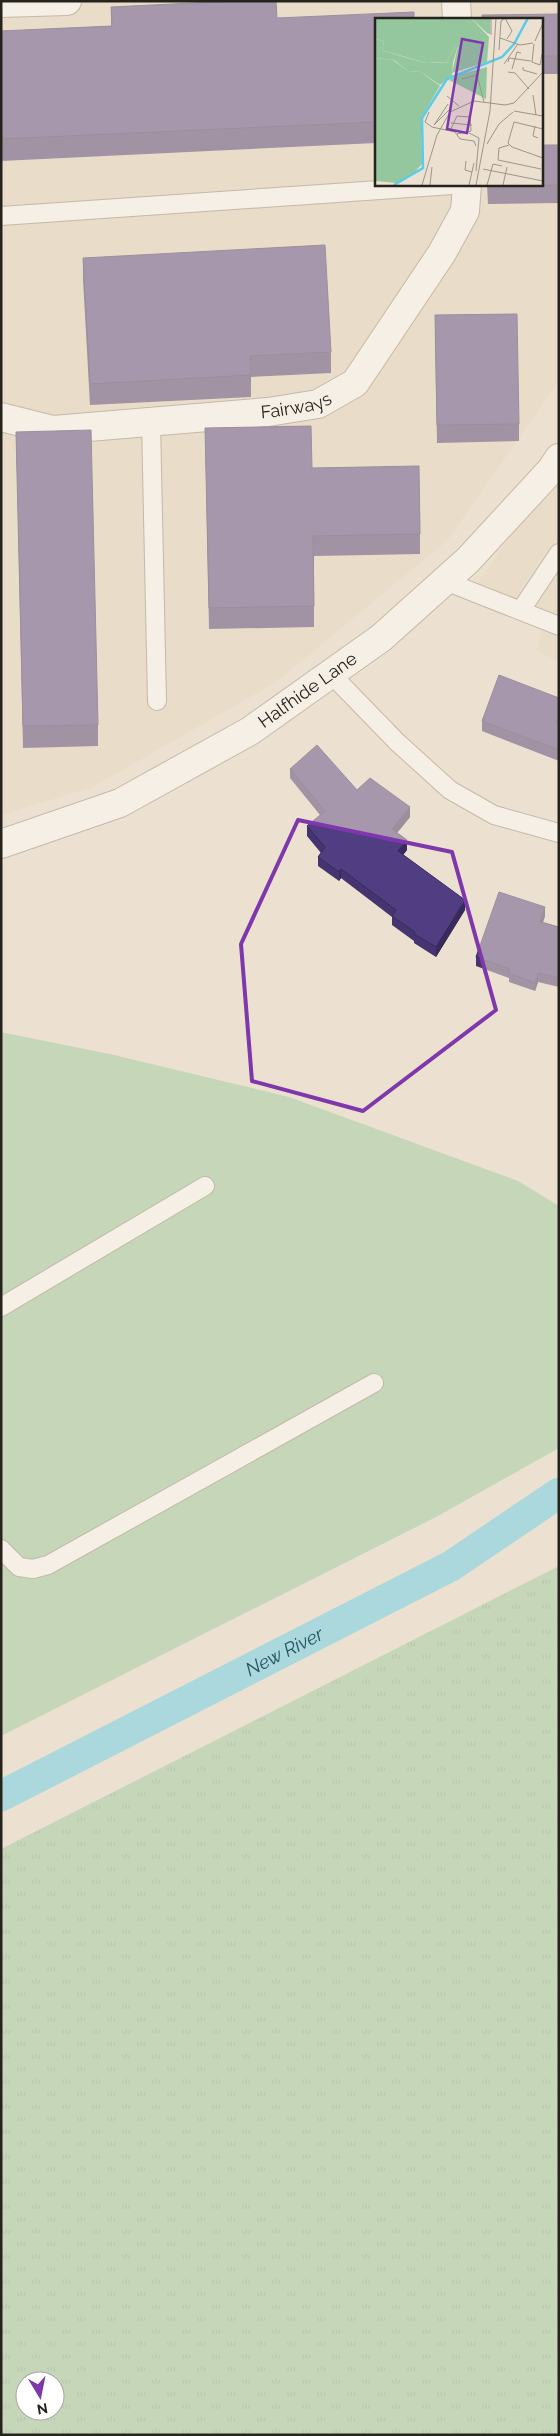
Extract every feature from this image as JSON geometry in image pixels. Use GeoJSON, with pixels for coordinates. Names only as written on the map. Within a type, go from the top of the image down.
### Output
{"type":"FeatureCollection","features":[{"type":"Feature","properties":{"kind":"main road"},"geometry":{"type":"LineString","coordinates":[[1,3],[66,1]]}},
{"type":"Feature","properties":{"kind":"main road"},"geometry":{"type":"LineString","coordinates":[[456,1],[457,18]]}},
{"type":"Feature","properties":{"kind":"main road","name":"Fairways"},"geometry":{"type":"LineString","coordinates":[[2,419],[53,430],[268,412],[318,404],[355,383],[442,253],[465,211],[467,185]]}},
{"type":"Feature","properties":{"kind":"main road","name":"Halfhide Lane"},"geometry":{"type":"LineString","coordinates":[[1,844],[120,803],[250,732],[381,638],[468,560],[559,458]]}},
{"type":"Feature","properties":{"kind":"lane"},"geometry":{"type":"LineString","coordinates":[[1,216],[452,185]]}},
{"type":"Feature","properties":{"kind":"lane"},"geometry":{"type":"LineString","coordinates":[[151,422],[157,701]]}},
{"type":"Feature","properties":{"kind":"lane"},"geometry":{"type":"LineString","coordinates":[[520,610],[559,553]]}},
{"type":"Feature","properties":{"kind":"lane"},"geometry":{"type":"LineString","coordinates":[[445,580],[559,626]]}},
{"type":"Feature","properties":{"kind":"lane"},"geometry":{"type":"LineString","coordinates":[[331,674],[397,742],[450,790],[494,815],[559,833]]}},
{"type":"Feature","properties":{"kind":"lane"},"geometry":{"type":"LineString","coordinates":[[1,1307],[204,1186]]}},
{"type":"Feature","properties":{"kind":"lane"},"geometry":{"type":"LineString","coordinates":[[1,1549],[19,1567],[33,1568],[48,1565],[374,1383]]}},
{"type":"Feature","properties":{"kind":"highlighted area"},"geometry":{"type":"Polygon","coordinates":[[[298,820],[452,852],[496,1010],[363,1111],[252,1081],[241,944],[298,820]]]}},
{"type":"Feature","properties":{"kind":"shaded area"},"geometry":{"type":"Polygon","coordinates":[[[1,1],[559,1],[559,381],[447,541],[275,683],[93,787],[1,815],[1,1]]]}},
{"type":"Feature","properties":{"kind":"shaded area"},"geometry":{"type":"Polygon","coordinates":[[[559,469],[559,661],[536,651],[547,614],[477,583],[559,469]]]}},
{"type":"Feature","properties":{"kind":"green space"},"geometry":{"type":"Polygon","coordinates":[[[1,1032],[114,1055],[289,1097],[518,1181],[559,1206],[559,1448],[438,1516],[1,1736],[1,1032]]]}},
{"type":"Feature","properties":{"kind":"green space"},"geometry":{"type":"Polygon","coordinates":[[[559,1566],[559,2435],[1,2435],[1,1849],[559,1566]]]}},
{"type":"Feature","properties":{"kind":"building"},"geometry":{"type":"Polygon","coordinates":[[[233,1],[276,1],[277,18],[414,12],[414,18],[375,18],[375,122],[1,139],[1,31],[112,26],[111,7],[233,1]]]}},
{"type":"Feature","properties":{"kind":"building"},"geometry":{"type":"Polygon","coordinates":[[[559,14],[559,56],[542,56],[542,18],[482,18],[482,15],[559,14]]]}},
{"type":"Feature","properties":{"kind":"building"},"geometry":{"type":"Polygon","coordinates":[[[542,145],[559,145],[559,185],[488,186],[542,185],[542,145]]]}},
{"type":"Feature","properties":{"kind":"building"},"geometry":{"type":"Polygon","coordinates":[[[325,245],[331,352],[250,356],[251,375],[90,384],[83,258],[325,245]]]}},
{"type":"Feature","properties":{"kind":"building"},"geometry":{"type":"Polygon","coordinates":[[[517,314],[519,424],[437,425],[435,315],[517,314]]]}},
{"type":"Feature","properties":{"kind":"building"},"geometry":{"type":"Polygon","coordinates":[[[311,426],[312,468],[419,466],[420,534],[313,536],[314,606],[209,608],[205,428],[311,426]]]}},
{"type":"Feature","properties":{"kind":"building"},"geometry":{"type":"Polygon","coordinates":[[[91,430],[98,725],[23,726],[16,432],[91,430]]]}},
{"type":"Feature","properties":{"kind":"building"},"geometry":{"type":"Polygon","coordinates":[[[499,675],[559,698],[559,716],[556,722],[559,723],[559,750],[482,721],[499,675]]]}},
{"type":"Feature","properties":{"kind":"building"},"geometry":{"type":"Polygon","coordinates":[[[317,745],[357,790],[370,778],[410,807],[392,829],[407,840],[398,851],[465,900],[436,947],[414,934],[415,932],[392,916],[396,910],[341,869],[339,872],[318,857],[325,847],[307,826],[325,811],[290,769],[317,745]]]}},
{"type":"Feature","properties":{"kind":"building"},"geometry":{"type":"Polygon","coordinates":[[[499,892],[545,907],[540,922],[559,927],[559,978],[538,973],[535,983],[509,973],[510,969],[476,957],[499,892]]]}},
{"type":"Feature","properties":{"kind":"waterway","name":"New River"},"geometry":{"type":"LineString","coordinates":[[1,1796],[451,1566],[559,1493]]}}]}
